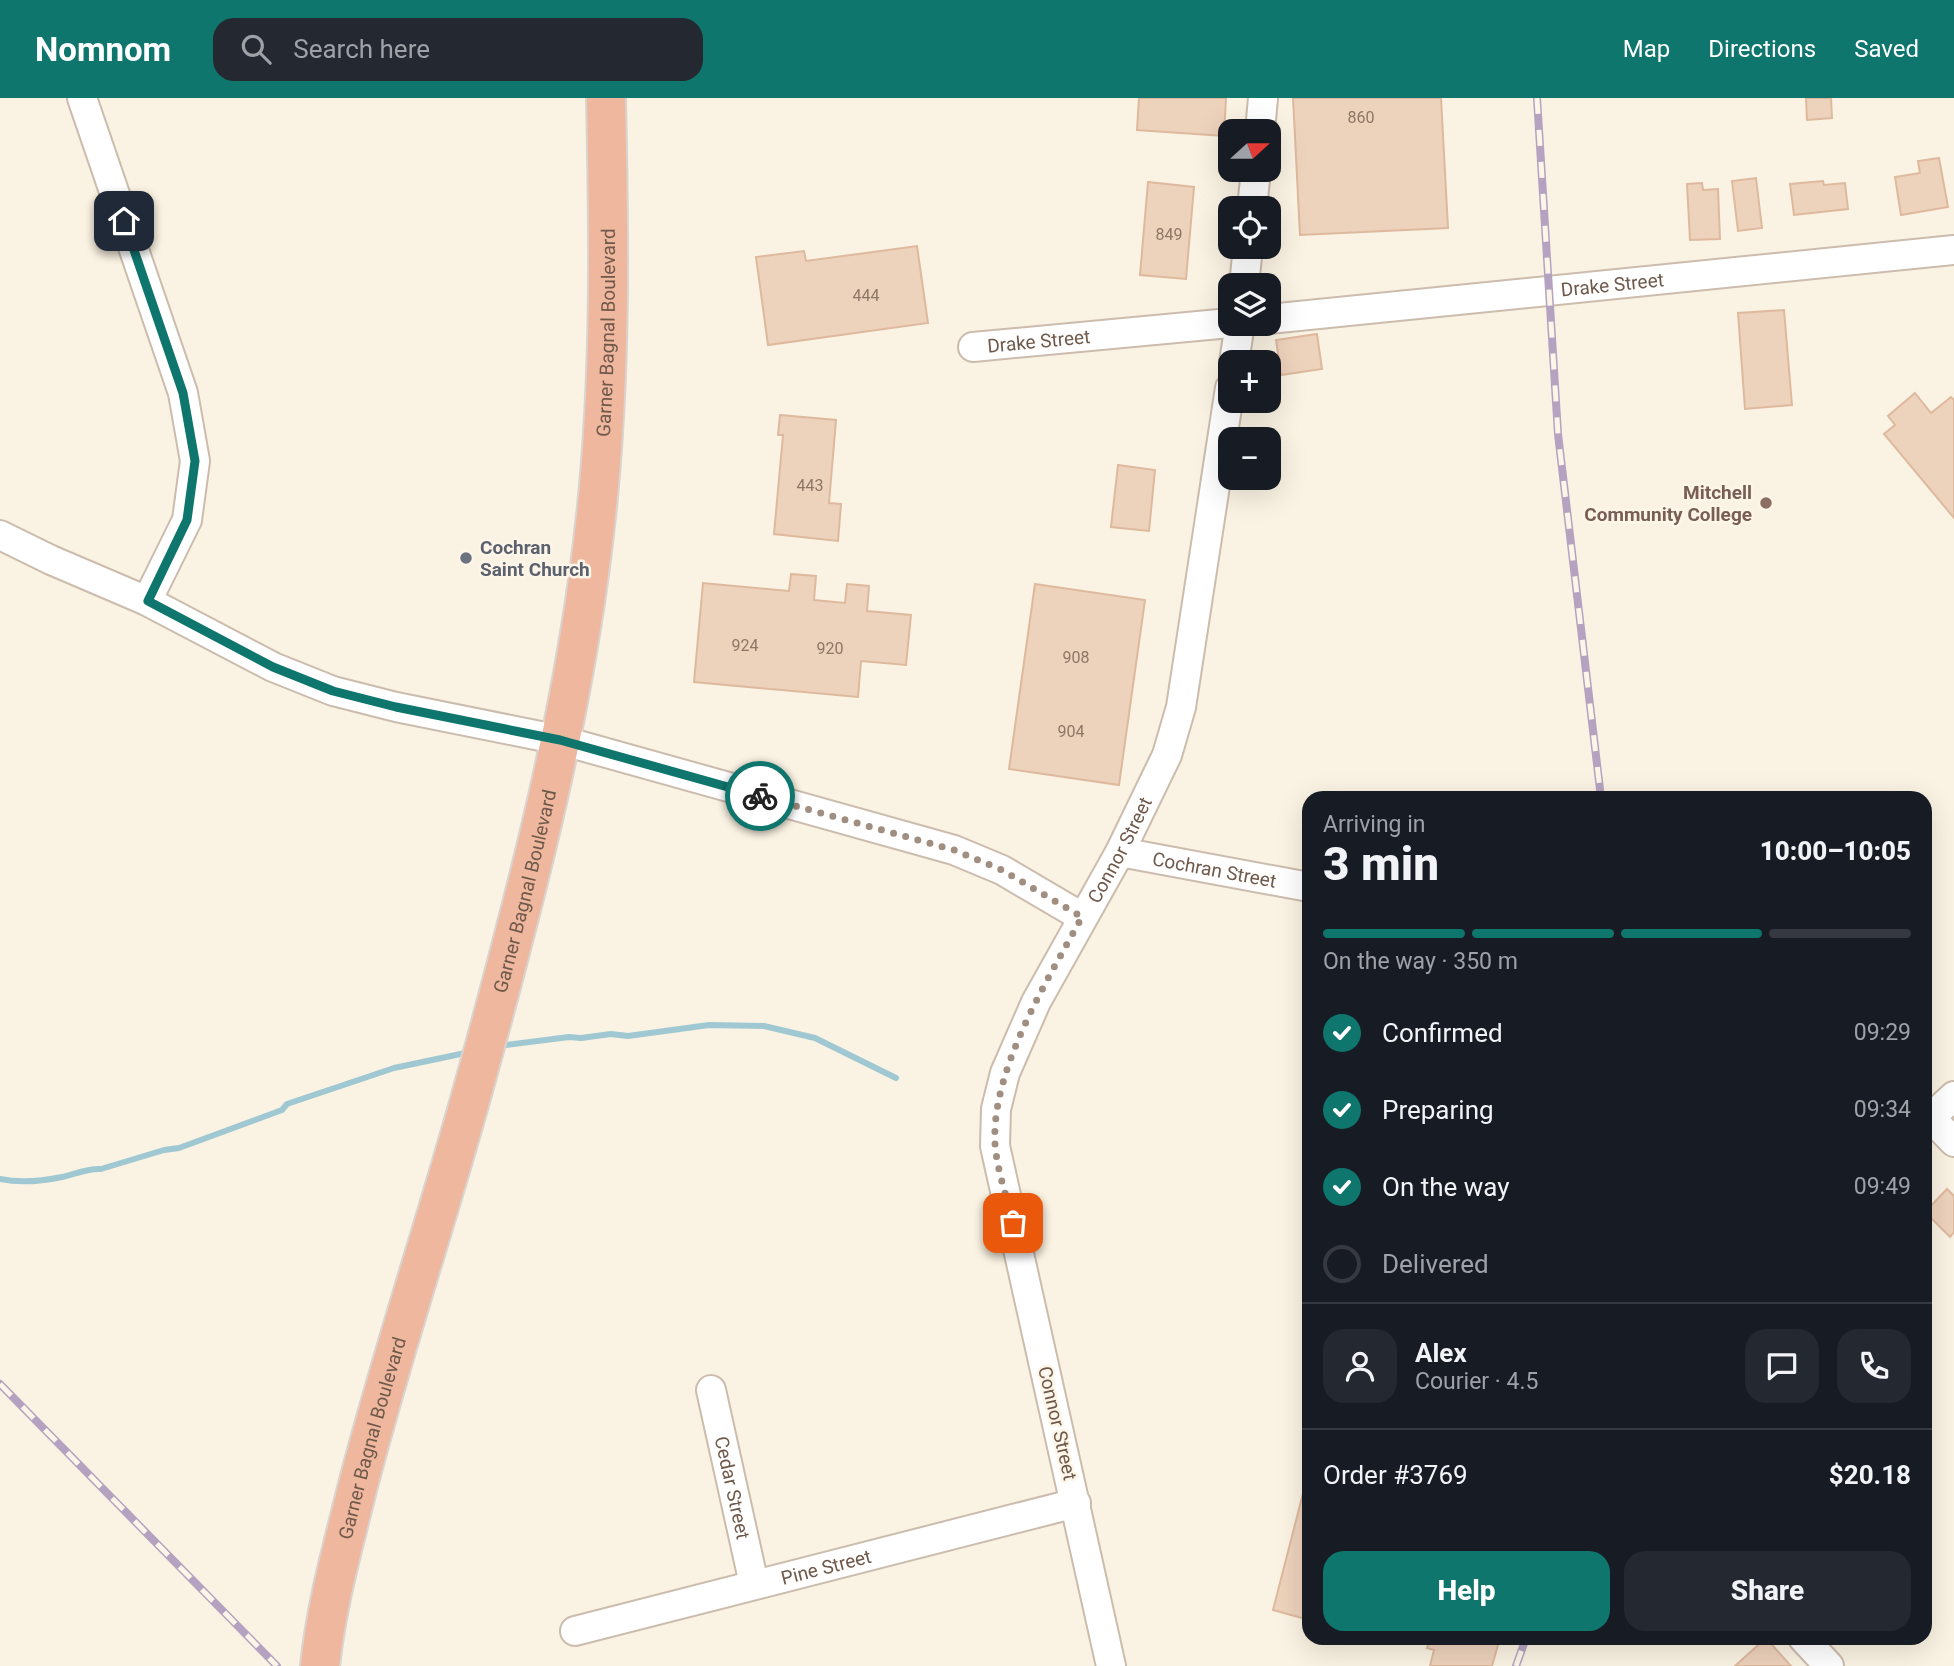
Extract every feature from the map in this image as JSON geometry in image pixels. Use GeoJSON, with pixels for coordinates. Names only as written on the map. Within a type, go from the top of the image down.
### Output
{"type":"FeatureCollection","features":[{"type":"Feature","properties":{"kind":"highway","name":"Garner Bagnal Boulevard"},"geometry":{"type":"LineString","coordinates":[[321,1651],[365,1458],[487,1037],[534,858],[581,628],[596,515],[609,299],[606,98]]}},
{"type":"Feature","properties":{"kind":"street"},"geometry":{"type":"LineString","coordinates":[[82,98],[183,393],[195,461],[187,520],[148,601]]}},
{"type":"Feature","properties":{"kind":"street"},"geometry":{"type":"LineString","coordinates":[[1261,119],[1263,98]]}},
{"type":"Feature","properties":{"kind":"street","name":"Drake Street"},"geometry":{"type":"LineString","coordinates":[[1281,318],[1954,250]]}},
{"type":"Feature","properties":{"kind":"street","name":"Drake Street"},"geometry":{"type":"LineString","coordinates":[[973,347],[1218,324]]}},
{"type":"Feature","properties":{"kind":"street","name":"Connor Street"},"geometry":{"type":"LineString","coordinates":[[1111,1666],[995,1146],[996,1109],[1005,1073],[1036,1002],[1120,852],[1167,755],[1181,707],[1226,413]]}},
{"type":"Feature","properties":{"kind":"street"},"geometry":{"type":"LineString","coordinates":[[0,535],[148,601],[273,667],[333,691],[396,707],[560,740],[954,850],[1002,870],[1082,917]]}},
{"type":"Feature","properties":{"kind":"street","name":"Cochran Street"},"geometry":{"type":"LineString","coordinates":[[1120,852],[1302,886]]}},
{"type":"Feature","properties":{"kind":"street"},"geometry":{"type":"LineString","coordinates":[[1932,1112],[1954,1096]]}},
{"type":"Feature","properties":{"kind":"street"},"geometry":{"type":"LineString","coordinates":[[1932,1119],[1954,1142]]}},
{"type":"Feature","properties":{"kind":"street","name":"Cedar Street"},"geometry":{"type":"LineString","coordinates":[[711,1390],[754,1584]]}},
{"type":"Feature","properties":{"kind":"street","name":"Pine Street"},"geometry":{"type":"LineString","coordinates":[[575,1631],[1076,1503]]}},
{"type":"Feature","properties":{"kind":"street"},"geometry":{"type":"LineString","coordinates":[[1810,1645],[1829,1666]]}},
{"type":"Feature","properties":{"kind":"building"},"geometry":{"type":"Polygon","coordinates":[[[1139,98],[1226,98],[1225,119],[1218,119],[1218,136],[1137,130],[1139,98]]]}},
{"type":"Feature","properties":{"kind":"building"},"geometry":{"type":"Polygon","coordinates":[[[1293,98],[1441,98],[1448,228],[1300,235],[1293,98]]]}},
{"type":"Feature","properties":{"kind":"building"},"geometry":{"type":"Polygon","coordinates":[[[1806,98],[1831,98],[1832,118],[1807,120],[1806,98]]]}},
{"type":"Feature","properties":{"kind":"building"},"geometry":{"type":"Polygon","coordinates":[[[1939,158],[1948,207],[1901,215],[1895,177],[1920,173],[1918,161],[1939,158]]]}},
{"type":"Feature","properties":{"kind":"building"},"geometry":{"type":"Polygon","coordinates":[[[1756,178],[1762,228],[1738,231],[1732,181],[1756,178]]]}},
{"type":"Feature","properties":{"kind":"building"},"geometry":{"type":"Polygon","coordinates":[[[1823,181],[1824,185],[1845,183],[1848,209],[1794,215],[1790,184],[1823,181]]]}},
{"type":"Feature","properties":{"kind":"building"},"geometry":{"type":"Polygon","coordinates":[[[1148,182],[1194,187],[1186,279],[1140,275],[1148,182]]]}},
{"type":"Feature","properties":{"kind":"building"},"geometry":{"type":"Polygon","coordinates":[[[1702,183],[1703,190],[1718,189],[1720,239],[1690,240],[1687,184],[1702,183]]]}},
{"type":"Feature","properties":{"kind":"building"},"geometry":{"type":"Polygon","coordinates":[[[917,246],[928,323],[768,345],[756,257],[804,251],[806,261],[917,246]]]}},
{"type":"Feature","properties":{"kind":"building"},"geometry":{"type":"Polygon","coordinates":[[[1784,310],[1792,405],[1745,409],[1738,313],[1784,310]]]}},
{"type":"Feature","properties":{"kind":"building"},"geometry":{"type":"Polygon","coordinates":[[[1317,334],[1322,369],[1281,375],[1281,350],[1277,350],[1276,340],[1317,334]]]}},
{"type":"Feature","properties":{"kind":"building"},"geometry":{"type":"Polygon","coordinates":[[[1915,393],[1931,413],[1951,397],[1954,400],[1954,518],[1884,434],[1895,425],[1888,416],[1915,393]]]}},
{"type":"Feature","properties":{"kind":"building"},"geometry":{"type":"Polygon","coordinates":[[[780,415],[836,420],[829,503],[841,504],[838,541],[774,534],[783,435],[778,435],[780,415]]]}},
{"type":"Feature","properties":{"kind":"building"},"geometry":{"type":"Polygon","coordinates":[[[1118,465],[1155,470],[1149,531],[1111,527],[1118,465]]]}},
{"type":"Feature","properties":{"kind":"building"},"geometry":{"type":"Polygon","coordinates":[[[791,574],[816,576],[814,600],[845,603],[847,584],[869,586],[867,611],[911,615],[906,665],[861,661],[858,697],[694,682],[703,583],[789,591],[791,574]]]}},
{"type":"Feature","properties":{"kind":"building"},"geometry":{"type":"Polygon","coordinates":[[[1035,584],[1145,600],[1119,785],[1009,769],[1035,584]]]}},
{"type":"Feature","properties":{"kind":"building"},"geometry":{"type":"Polygon","coordinates":[[[1947,1189],[1954,1196],[1954,1232],[1950,1237],[1932,1219],[1932,1205],[1947,1189]]]}},
{"type":"Feature","properties":{"kind":"building"},"geometry":{"type":"Polygon","coordinates":[[[1302,1497],[1302,1618],[1273,1610],[1302,1497]]]}},
{"type":"Feature","properties":{"kind":"building"},"geometry":{"type":"Polygon","coordinates":[[[1428,1645],[1498,1645],[1492,1666],[1430,1666],[1434,1650],[1427,1648],[1428,1645]]]}},
{"type":"Feature","properties":{"kind":"building"},"geometry":{"type":"Polygon","coordinates":[[[1758,1645],[1772,1645],[1791,1666],[1735,1666],[1758,1645]]]}},
{"type":"Feature","properties":{"kind":"waterway"},"geometry":{"type":"LineString","coordinates":[[498,1046],[569,1037],[611,1034],[628,1036],[709,1025],[764,1026],[815,1038],[896,1078]]}},
{"type":"Feature","properties":{"kind":"waterway"},"geometry":{"type":"LineString","coordinates":[[0,1179],[23,1181],[55,1178],[179,1148],[282,1110],[287,1104],[394,1068],[470,1052]]}},
{"type":"Feature","properties":{"kind":"railway"},"geometry":{"type":"LineString","coordinates":[[1537,98],[1558,434],[1600,791]]}},
{"type":"Feature","properties":{"kind":"railway"},"geometry":{"type":"LineString","coordinates":[[0,1384],[277,1666]]}},
{"type":"Feature","properties":{"kind":"railway"},"geometry":{"type":"LineString","coordinates":[[1516,1666],[1524,1645]]}},
{"type":"Feature","properties":{"kind":"way so far"},"geometry":{"type":"LineString","coordinates":[[760,796],[954,850],[1002,870],[1082,917],[1036,1002],[1005,1073],[996,1109],[995,1146],[1013,1223]]}},
{"type":"Feature","properties":{"kind":"place","name":"Mitchell Community College"},"geometry":{"type":"Point","coordinates":[1766,503]}},
{"type":"Feature","properties":{"kind":"place","name":"Cochran Saint Church"},"geometry":{"type":"Point","coordinates":[466,558]}},
{"type":"Feature","properties":{"kind":"route"},"geometry":{"type":"LineString","coordinates":[[124,221],[183,393],[195,461],[187,520],[148,601],[273,667],[333,691],[396,707],[560,740],[760,796]]}}]}
